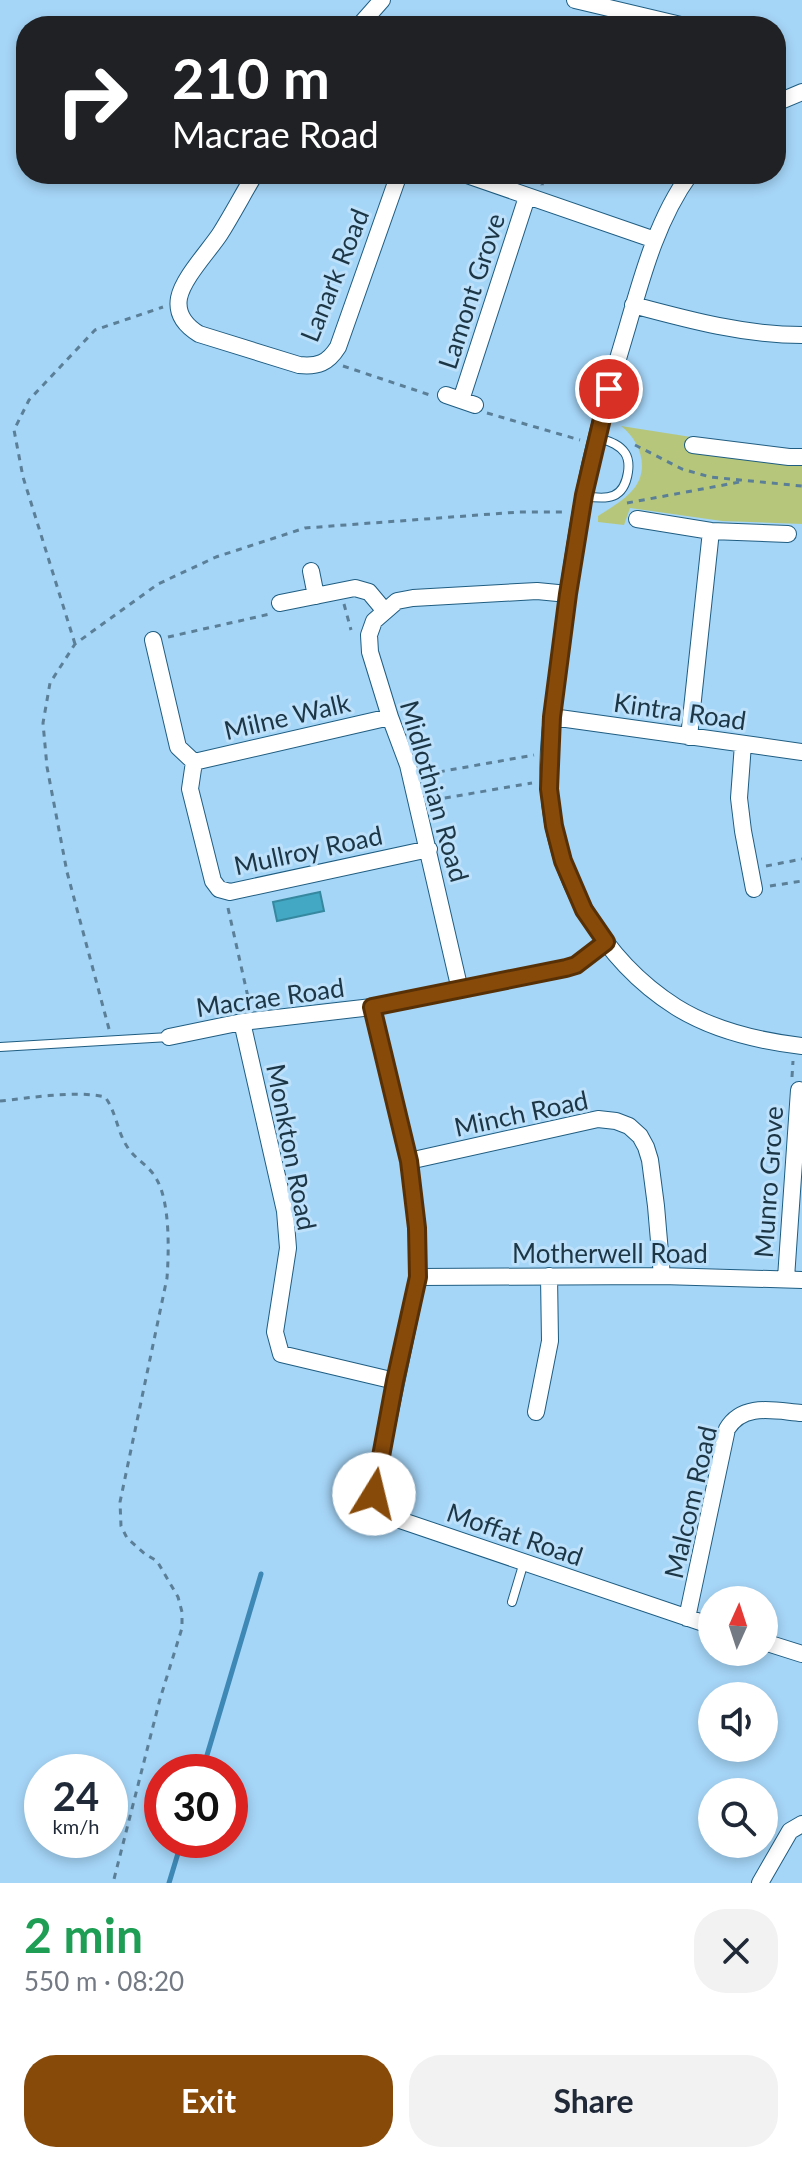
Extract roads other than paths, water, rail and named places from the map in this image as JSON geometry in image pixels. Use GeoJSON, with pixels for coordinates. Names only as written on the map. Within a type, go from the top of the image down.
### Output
{"type":"FeatureCollection","features":[{"type":"Feature","properties":{"kind":"street"},"geometry":{"type":"LineString","coordinates":[[368,16],[382,0]]}},
{"type":"Feature","properties":{"kind":"street"},"geometry":{"type":"LineString","coordinates":[[575,0],[643,16]]}},
{"type":"Feature","properties":{"kind":"street","name":"Lanark Road"},"geometry":{"type":"LineString","coordinates":[[249,184],[182,289],[178,302],[181,316],[187,326],[199,334],[299,365],[312,366],[324,363],[338,347],[395,184]]}},
{"type":"Feature","properties":{"kind":"street"},"geometry":{"type":"LineString","coordinates":[[491,184],[655,240]]}},
{"type":"Feature","properties":{"kind":"street"},"geometry":{"type":"LineString","coordinates":[[683,184],[672,201],[655,240],[633,305],[596,441],[582,504],[541,786],[563,861],[584,910],[628,967],[676,1007],[706,1022],[738,1034],[798,1045]]}},
{"type":"Feature","properties":{"kind":"street","name":"Lamont Grove"},"geometry":{"type":"LineString","coordinates":[[453,399],[527,197]]}},
{"type":"Feature","properties":{"kind":"street"},"geometry":{"type":"LineString","coordinates":[[633,305],[686,320],[748,331],[802,335]]}},
{"type":"Feature","properties":{"kind":"street"},"geometry":{"type":"LineString","coordinates":[[693,445],[732,457],[802,457]]}},
{"type":"Feature","properties":{"kind":"street"},"geometry":{"type":"LineString","coordinates":[[637,519],[711,531],[788,534]]}},
{"type":"Feature","properties":{"kind":"street"},"geometry":{"type":"LineString","coordinates":[[689,737],[711,531]]}},
{"type":"Feature","properties":{"kind":"street"},"geometry":{"type":"LineString","coordinates":[[311,571],[316,596]]}},
{"type":"Feature","properties":{"kind":"street"},"geometry":{"type":"LineString","coordinates":[[280,607],[355,588],[369,592],[384,610],[397,601],[413,598],[537,591],[568,594]]}},
{"type":"Feature","properties":{"kind":"street","name":"Midlothian Road"},"geometry":{"type":"LineString","coordinates":[[384,610],[374,621],[369,635],[370,652],[418,803],[460,990]]}},
{"type":"Feature","properties":{"kind":"street"},"geometry":{"type":"LineString","coordinates":[[154,642],[178,747],[194,762]]}},
{"type":"Feature","properties":{"kind":"street","name":"Milne Walk"},"geometry":{"type":"LineString","coordinates":[[194,762],[390,717]]}},
{"type":"Feature","properties":{"kind":"street","name":"Kintra Road"},"geometry":{"type":"LineString","coordinates":[[552,717],[802,752]]}},
{"type":"Feature","properties":{"kind":"street"},"geometry":{"type":"LineString","coordinates":[[743,744],[739,798],[754,889]]}},
{"type":"Feature","properties":{"kind":"street","name":"Mullroy Road"},"geometry":{"type":"LineString","coordinates":[[194,762],[190,789],[213,881],[219,889],[230,892],[429,849]]}},
{"type":"Feature","properties":{"kind":"street","name":"Macrae Road"},"geometry":{"type":"LineString","coordinates":[[169,1037],[247,1022],[372,1007],[576,965],[606,942]]}},
{"type":"Feature","properties":{"kind":"street","name":"Moffat Road"},"geometry":{"type":"LineString","coordinates":[[372,1007],[409,1161],[417,1228],[418,1277],[375,1484],[374,1494],[383,1511],[391,1517],[698,1622]]}},
{"type":"Feature","properties":{"kind":"street","name":"Monkton Road"},"geometry":{"type":"LineString","coordinates":[[247,1022],[285,1211],[288,1248],[275,1332],[281,1354],[395,1381]]}},
{"type":"Feature","properties":{"kind":"street","name":"Munro Grove"},"geometry":{"type":"LineString","coordinates":[[794,1279],[799,1090]]}},
{"type":"Feature","properties":{"kind":"street","name":"Minch Road"},"geometry":{"type":"LineString","coordinates":[[409,1161],[598,1119],[629,1126],[640,1136],[650,1160],[662,1276]]}},
{"type":"Feature","properties":{"kind":"street"},"geometry":{"type":"LineString","coordinates":[[536,1412],[550,1341],[549,1276]]}},
{"type":"Feature","properties":{"kind":"street","name":"Motherwell Road"},"geometry":{"type":"LineString","coordinates":[[418,1277],[794,1279]]}},
{"type":"Feature","properties":{"kind":"street","name":"Malcom Road"},"geometry":{"type":"LineString","coordinates":[[687,1618],[727,1429],[742,1414],[755,1410],[802,1413]]}},
{"type":"Feature","properties":{"kind":"street"},"geometry":{"type":"LineString","coordinates":[[778,1646],[802,1654]]}},
{"type":"Feature","properties":{"kind":"street"},"geometry":{"type":"LineString","coordinates":[[760,1883],[790,1831],[802,1824]]}},
{"type":"Feature","properties":{"kind":"lane"},"geometry":{"type":"LineString","coordinates":[[582,504],[614,496],[624,488],[629,460],[616,444],[596,441]]}},
{"type":"Feature","properties":{"kind":"lane"},"geometry":{"type":"LineString","coordinates":[[0,1047],[169,1037]]}},
{"type":"Feature","properties":{"kind":"lane"},"geometry":{"type":"LineString","coordinates":[[512,1602],[524,1562]]}},
{"type":"Feature","properties":{"kind":"waterway"},"geometry":{"type":"LineString","coordinates":[[207,1754],[261,1574]]}},
{"type":"Feature","properties":{"kind":"waterway"},"geometry":{"type":"LineString","coordinates":[[169,1883],[177,1858]]}}]}
